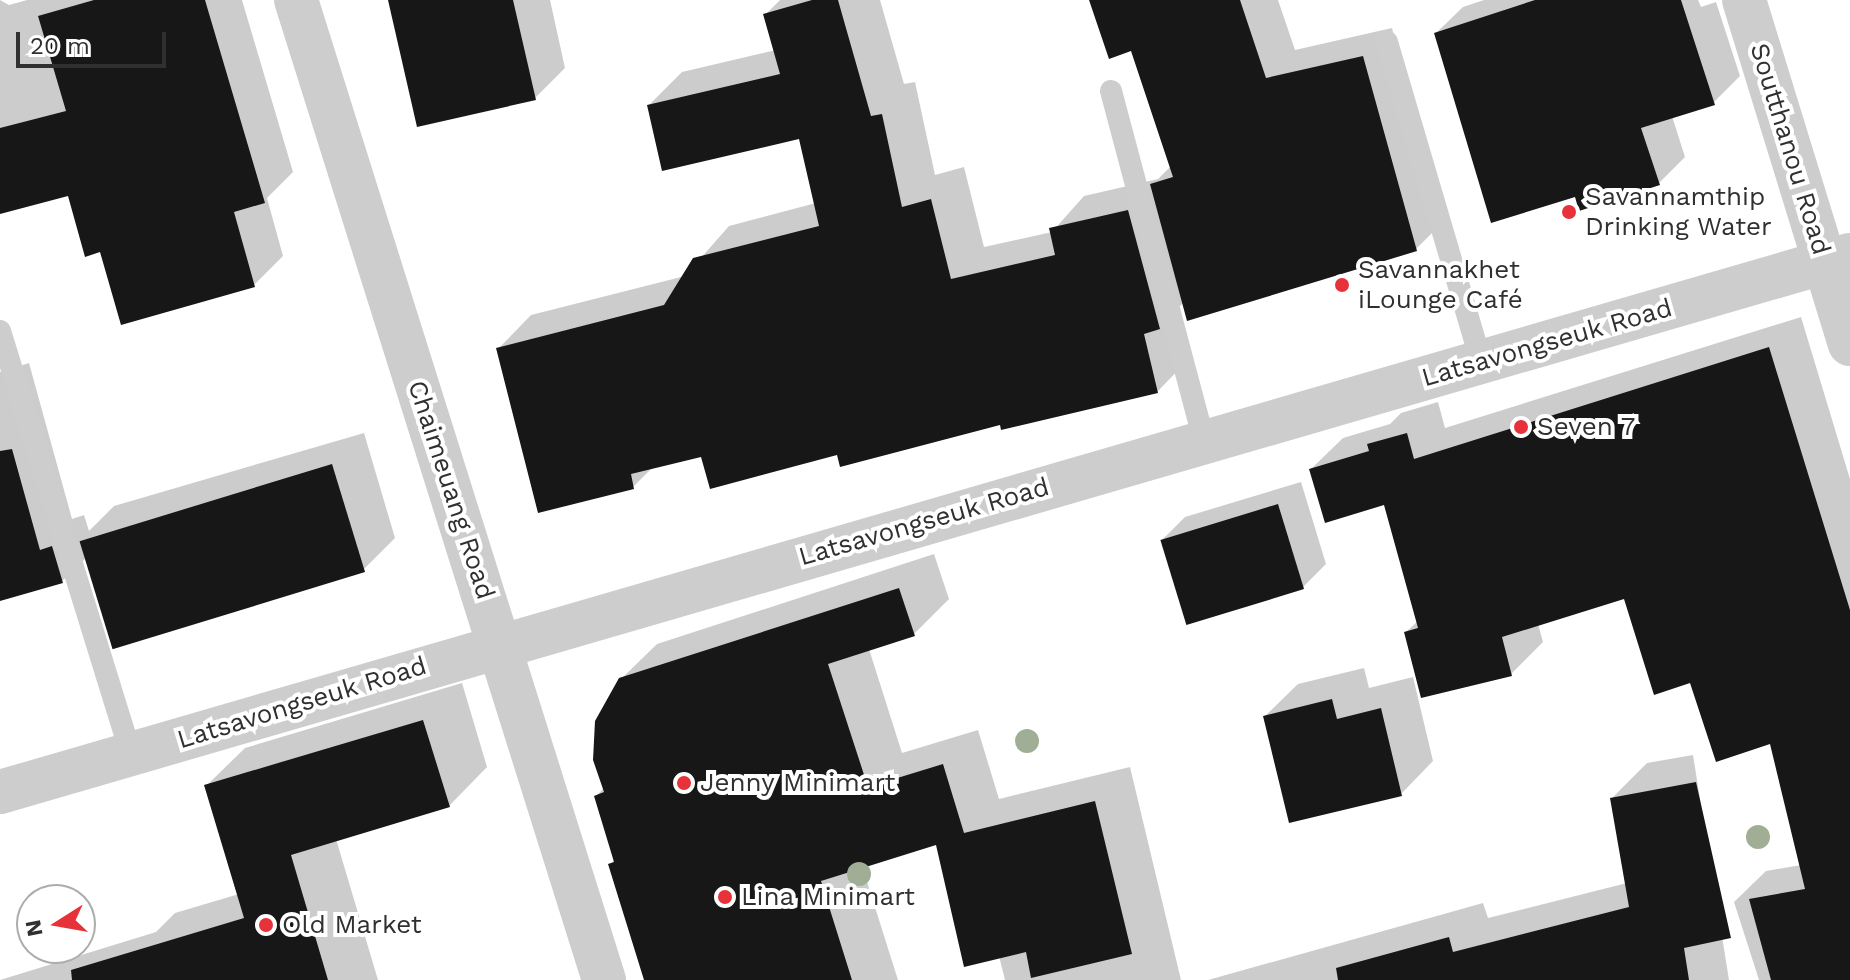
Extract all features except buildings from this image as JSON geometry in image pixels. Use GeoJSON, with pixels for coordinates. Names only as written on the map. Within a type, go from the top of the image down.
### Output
{"type":"FeatureCollection","features":[{"type":"Feature","properties":{"kind":"street","name":"Chaimeuang Road"},"geometry":{"type":"LineString","coordinates":[[296,0],[604,980]]}},
{"type":"Feature","properties":{"kind":"street","name":"Soutthanou Road"},"geometry":{"type":"LineString","coordinates":[[1744,0],[1838,259],[1850,344]]}},
{"type":"Feature","properties":{"kind":"street","name":"Latsavongseuk Road"},"geometry":{"type":"LineString","coordinates":[[0,792],[499,644],[1838,259]]}},
{"type":"Feature","properties":{"kind":"lane"},"geometry":{"type":"LineString","coordinates":[[1387,42],[1481,362]]}},
{"type":"Feature","properties":{"kind":"lane"},"geometry":{"type":"LineString","coordinates":[[1111,91],[1204,441]]}},
{"type":"Feature","properties":{"kind":"lane"},"geometry":{"type":"LineString","coordinates":[[0,331],[131,754]]}},
{"type":"Feature","properties":{"kind":"place","name":"Savannamthip Drinking Water"},"geometry":{"type":"Point","coordinates":[1569,212]}},
{"type":"Feature","properties":{"kind":"place","name":"Savannakhet iLounge Café"},"geometry":{"type":"Point","coordinates":[1342,285]}},
{"type":"Feature","properties":{"kind":"place","name":"Seven 7"},"geometry":{"type":"Point","coordinates":[1521,427]}},
{"type":"Feature","properties":{"kind":"place","name":"Jenny Minimart"},"geometry":{"type":"Point","coordinates":[684,783]}},
{"type":"Feature","properties":{"kind":"place","name":"Lina Minimart"},"geometry":{"type":"Point","coordinates":[725,897]}},
{"type":"Feature","properties":{"kind":"place","name":"Old Market"},"geometry":{"type":"Point","coordinates":[266,925]}}]}
